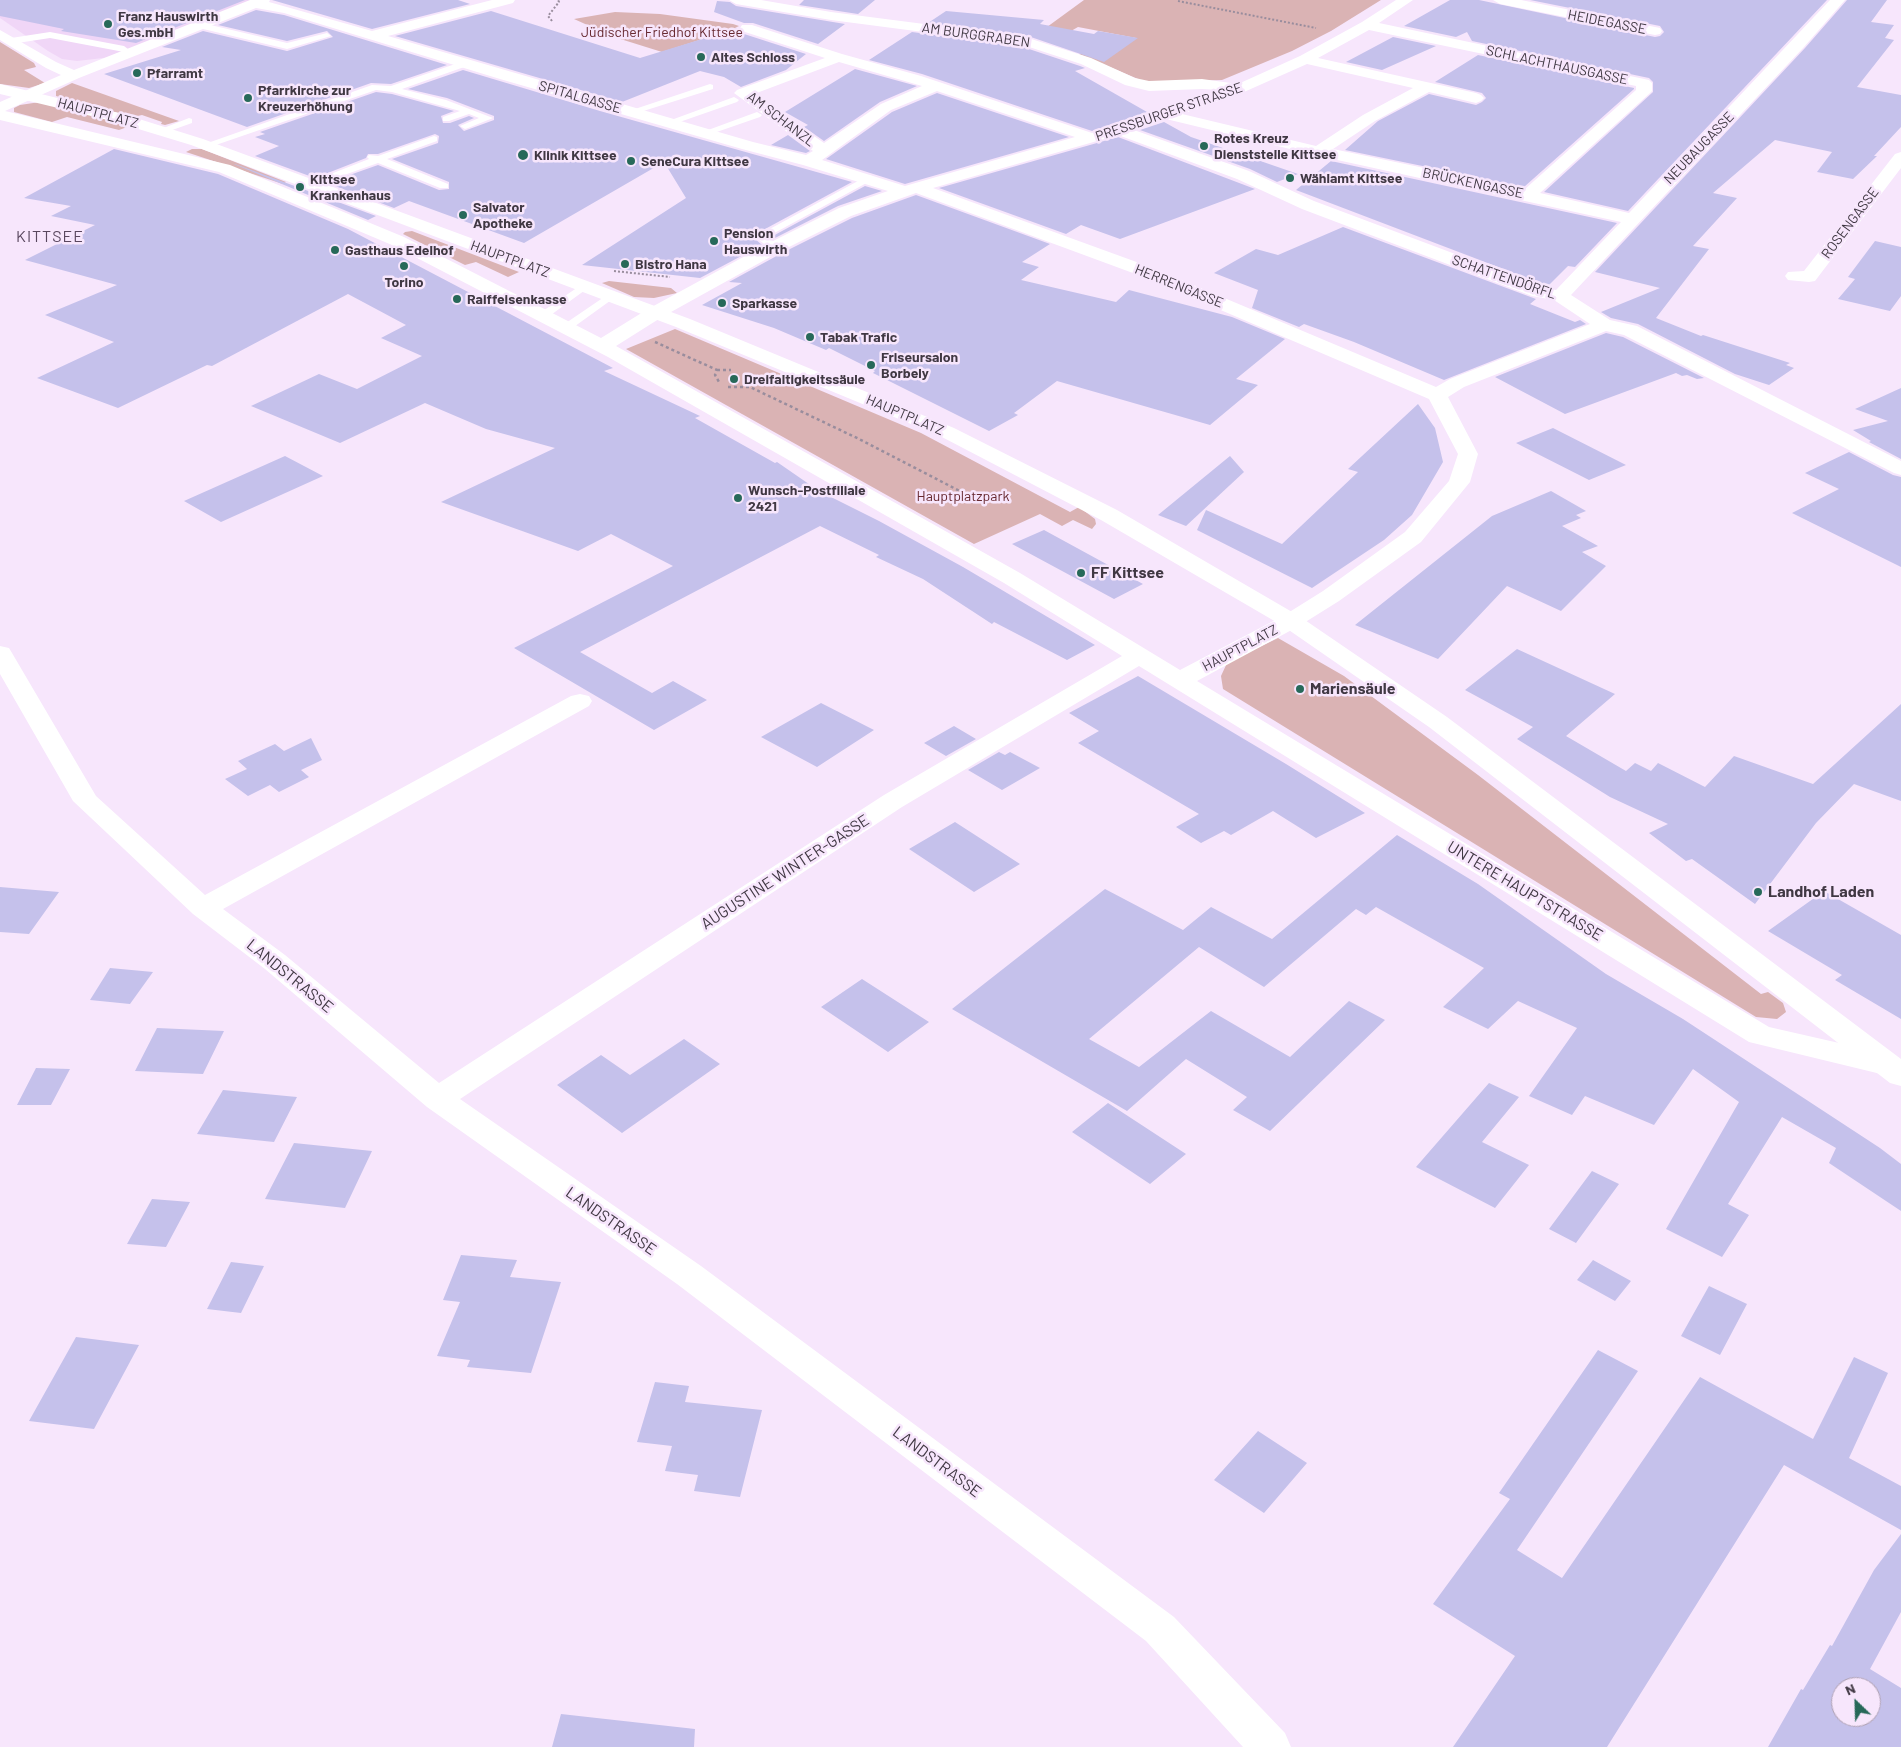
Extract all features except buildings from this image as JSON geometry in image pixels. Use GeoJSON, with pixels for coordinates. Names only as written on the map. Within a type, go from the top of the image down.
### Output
{"type":"FeatureCollection","features":[{"type":"Feature","properties":{"kind":"street"},"geometry":{"type":"LineString","coordinates":[[370,36],[508,0]]}},
{"type":"Feature","properties":{"kind":"street","name":"AM BURGGRABEN"},"geometry":{"type":"LineString","coordinates":[[736,0],[839,17],[1025,41],[1086,61],[1130,82],[1149,86],[1202,84],[1226,85],[1239,89]]}},
{"type":"Feature","properties":{"kind":"street","name":"PRESSBURGER STRASSE"},"geometry":{"type":"LineString","coordinates":[[655,313],[775,247],[845,212],[911,190],[1168,115],[1239,89],[1305,59],[1367,25],[1406,0]]}},
{"type":"Feature","properties":{"kind":"street","name":"HEIDEGASSE"},"geometry":{"type":"LineString","coordinates":[[1500,0],[1655,31]]}},
{"type":"Feature","properties":{"kind":"street","name":"NEUBAUGASSE"},"geometry":{"type":"LineString","coordinates":[[1560,296],[1799,44],[1838,0]]}},
{"type":"Feature","properties":{"kind":"street"},"geometry":{"type":"LineString","coordinates":[[0,108],[74,75],[259,2]]}},
{"type":"Feature","properties":{"kind":"street","name":"SPITALGASSE"},"geometry":{"type":"LineString","coordinates":[[259,2],[668,123],[911,190]]}},
{"type":"Feature","properties":{"kind":"street","name":"SCHLACHTHAUSGASSE"},"geometry":{"type":"LineString","coordinates":[[1367,25],[1644,83],[1644,91],[1528,195]]}},
{"type":"Feature","properties":{"kind":"street"},"geometry":{"type":"LineString","coordinates":[[747,28],[837,58],[935,86],[1093,138]]}},
{"type":"Feature","properties":{"kind":"street"},"geometry":{"type":"LineString","coordinates":[[6,37],[51,66],[74,75]]}},
{"type":"Feature","properties":{"kind":"street","name":"AM SCHANZL"},"geometry":{"type":"LineString","coordinates":[[824,150],[742,93],[837,58]]}},
{"type":"Feature","properties":{"kind":"street"},"geometry":{"type":"LineString","coordinates":[[1305,59],[1476,98]]}},
{"type":"Feature","properties":{"kind":"street","name":"AM SCHANZL"},"geometry":{"type":"LineString","coordinates":[[810,161],[886,107],[935,86]]}},
{"type":"Feature","properties":{"kind":"street"},"geometry":{"type":"LineString","coordinates":[[1319,151],[1369,118],[1426,87]]}},
{"type":"Feature","properties":{"kind":"street","name":"HAUPTPLATZ"},"geometry":{"type":"LineString","coordinates":[[0,89],[118,117],[202,144],[655,313],[947,432],[1110,516],[1290,620]]}},
{"type":"Feature","properties":{"kind":"street","name":"HAUPTPLATZ"},"geometry":{"type":"LineString","coordinates":[[0,115],[224,168],[398,241],[602,346],[1012,578],[1180,680],[1290,620]]}},
{"type":"Feature","properties":{"kind":"street","name":"BRÜCKENGASSE"},"geometry":{"type":"LineString","coordinates":[[1168,115],[1319,151],[1632,219]]}},
{"type":"Feature","properties":{"kind":"street","name":"SCHATTENDÖRFL"},"geometry":{"type":"LineString","coordinates":[[1119,130],[1244,175],[1308,205],[1539,292],[1560,296],[1604,325],[1630,330],[1901,469]]}},
{"type":"Feature","properties":{"kind":"street"},"geometry":{"type":"LineString","coordinates":[[166,153],[202,144]]}},
{"type":"Feature","properties":{"kind":"street","name":"ROSENGASSE"},"geometry":{"type":"LineString","coordinates":[[1794,276],[1809,278],[1901,157]]}},
{"type":"Feature","properties":{"kind":"street","name":"HERRENGASSE"},"geometry":{"type":"LineString","coordinates":[[911,190],[1147,272],[1437,395]]}},
{"type":"Feature","properties":{"kind":"street"},"geometry":{"type":"LineString","coordinates":[[602,346],[655,313]]}},
{"type":"Feature","properties":{"kind":"street"},"geometry":{"type":"LineString","coordinates":[[1290,620],[1331,596],[1413,537],[1459,482],[1468,454],[1437,395],[1458,383],[1604,325]]}},
{"type":"Feature","properties":{"kind":"street","name":"UNTERE HAUPTSTRASSE"},"geometry":{"type":"LineString","coordinates":[[1290,620],[1438,722],[1893,1069]]}},
{"type":"Feature","properties":{"kind":"street","name":"LANDSTRASSE"},"geometry":{"type":"LineString","coordinates":[[0,653],[86,801],[204,908],[275,962],[438,1099],[689,1276],[1160,1629],[1270,1747]]}},
{"type":"Feature","properties":{"kind":"street","name":"AUGUSTINE WINTER-GASSE"},"geometry":{"type":"LineString","coordinates":[[438,1099],[893,801],[1139,656]]}},
{"type":"Feature","properties":{"kind":"street","name":"UNTERE HAUPTSTRASSE"},"geometry":{"type":"LineString","coordinates":[[1180,680],[1760,1035],[1893,1069]]}},
{"type":"Feature","properties":{"kind":"street"},"geometry":{"type":"LineString","coordinates":[[204,908],[580,702]]}},
{"type":"Feature","properties":{"kind":"lane"},"geometry":{"type":"LineString","coordinates":[[202,26],[288,46],[327,36]]}},
{"type":"Feature","properties":{"kind":"lane"},"geometry":{"type":"LineString","coordinates":[[242,35],[258,31]]}},
{"type":"Feature","properties":{"kind":"lane"},"geometry":{"type":"LineString","coordinates":[[6,37],[50,35],[124,49]]}},
{"type":"Feature","properties":{"kind":"lane"},"geometry":{"type":"LineString","coordinates":[[392,89],[464,64]]}},
{"type":"Feature","properties":{"kind":"lane"},"geometry":{"type":"LineString","coordinates":[[202,144],[375,87],[392,89],[488,118],[465,126]]}},
{"type":"Feature","properties":{"kind":"lane"},"geometry":{"type":"LineString","coordinates":[[631,112],[710,87]]}},
{"type":"Feature","properties":{"kind":"lane"},"geometry":{"type":"LineString","coordinates":[[668,123],[734,100]]}},
{"type":"Feature","properties":{"kind":"lane"},"geometry":{"type":"LineString","coordinates":[[446,119],[469,111]]}},
{"type":"Feature","properties":{"kind":"lane"},"geometry":{"type":"LineString","coordinates":[[705,133],[756,115]]}},
{"type":"Feature","properties":{"kind":"lane"},"geometry":{"type":"LineString","coordinates":[[162,131],[189,121]]}},
{"type":"Feature","properties":{"kind":"lane"},"geometry":{"type":"LineString","coordinates":[[310,184],[372,157],[434,139]]}},
{"type":"Feature","properties":{"kind":"lane"},"geometry":{"type":"LineString","coordinates":[[372,157],[444,186]]}},
{"type":"Feature","properties":{"kind":"lane"},"geometry":{"type":"LineString","coordinates":[[775,247],[760,237],[869,178]]}},
{"type":"Feature","properties":{"kind":"lane"},"geometry":{"type":"LineString","coordinates":[[544,315],[584,286]]}},
{"type":"Feature","properties":{"kind":"lane"},"geometry":{"type":"LineString","coordinates":[[567,327],[610,296]]}},
{"type":"Feature","properties":{"kind":"path"},"geometry":{"type":"LineString","coordinates":[[552,21],[548,16],[559,2],[558,0]]}},
{"type":"Feature","properties":{"kind":"path"},"geometry":{"type":"LineString","coordinates":[[1178,1],[1318,28]]}},
{"type":"Feature","properties":{"kind":"path"},"geometry":{"type":"LineString","coordinates":[[650,340],[717,370],[715,375],[717,381],[722,385],[730,388],[750,387],[859,439],[981,502]]}},
{"type":"Feature","properties":{"kind":"shaded area"},"geometry":{"type":"Polygon","coordinates":[[[0,0],[253,0],[112,57],[77,61],[62,59],[0,18],[0,0]]]}},
{"type":"Feature","properties":{"kind":"green space"},"geometry":{"type":"Polygon","coordinates":[[[1084,0],[1381,0],[1331,31],[1292,51],[1222,80],[1145,82],[1079,54],[1136,38],[1078,27],[1071,31],[1047,27],[1084,0]]]}},
{"type":"Feature","properties":{"kind":"green space","name":"Jüdischer Friedhof Kittsee"},"geometry":{"type":"Polygon","coordinates":[[[615,12],[660,14],[739,26],[662,52],[614,37],[574,19],[615,12]]]}},
{"type":"Feature","properties":{"kind":"green space"},"geometry":{"type":"Polygon","coordinates":[[[0,42],[34,63],[36,67],[24,70],[45,83],[29,88],[0,84],[0,42]]]}},
{"type":"Feature","properties":{"kind":"green space"},"geometry":{"type":"Polygon","coordinates":[[[72,83],[179,121],[165,125],[161,124],[162,122],[142,115],[133,117],[56,96],[56,91],[72,83]]]}},
{"type":"Feature","properties":{"kind":"green space"},"geometry":{"type":"Polygon","coordinates":[[[40,102],[130,126],[119,130],[67,117],[52,122],[14,112],[14,108],[20,105],[40,102]]]}},
{"type":"Feature","properties":{"kind":"green space"},"geometry":{"type":"Polygon","coordinates":[[[192,149],[202,149],[286,182],[283,184],[186,152],[192,149]]]}},
{"type":"Feature","properties":{"kind":"green space"},"geometry":{"type":"Polygon","coordinates":[[[412,231],[519,272],[508,277],[476,262],[465,265],[403,234],[412,231]]]}},
{"type":"Feature","properties":{"kind":"green space"},"geometry":{"type":"Polygon","coordinates":[[[609,281],[671,288],[677,293],[654,298],[634,297],[602,283],[609,281]]]}},
{"type":"Feature","properties":{"kind":"green space","name":"Hauptplatzpark"},"geometry":{"type":"Polygon","coordinates":[[[675,329],[921,433],[1070,512],[1079,507],[1095,519],[1096,524],[1092,529],[1073,520],[1062,526],[1040,514],[974,544],[626,349],[675,329]]]}},
{"type":"Feature","properties":{"kind":"green space"},"geometry":{"type":"Polygon","coordinates":[[[1278,638],[1344,676],[1478,775],[1761,994],[1768,992],[1783,1003],[1786,1012],[1777,1019],[1756,1017],[1223,689],[1221,676],[1227,663],[1278,638]]]}},
{"type":"Feature","properties":{"kind":"place","name":"Franz Hauswirth Ges.mbH"},"geometry":{"type":"Point","coordinates":[108,24]}},
{"type":"Feature","properties":{"kind":"place","name":"Altes Schloss"},"geometry":{"type":"Point","coordinates":[701,57]}},
{"type":"Feature","properties":{"kind":"place","name":"Pfarramt"},"geometry":{"type":"Point","coordinates":[137,73]}},
{"type":"Feature","properties":{"kind":"place","name":"Pfarrkirche zur Kreuzerhöhung"},"geometry":{"type":"Point","coordinates":[248,98]}},
{"type":"Feature","properties":{"kind":"place","name":"Rotes Kreuz Dienststelle Kittsee"},"geometry":{"type":"Point","coordinates":[1204,146]}},
{"type":"Feature","properties":{"kind":"place","name":"Klinik Kittsee"},"geometry":{"type":"Point","coordinates":[523,155]}},
{"type":"Feature","properties":{"kind":"place","name":"SeneCura Kittsee"},"geometry":{"type":"Point","coordinates":[631,161]}},
{"type":"Feature","properties":{"kind":"place","name":"Wählamt Kittsee"},"geometry":{"type":"Point","coordinates":[1290,178]}},
{"type":"Feature","properties":{"kind":"place","name":"Kittsee Krankenhaus"},"geometry":{"type":"Point","coordinates":[300,187]}},
{"type":"Feature","properties":{"kind":"place","name":"Salvator Apotheke"},"geometry":{"type":"Point","coordinates":[463,215]}},
{"type":"Feature","properties":{"kind":"place","name":"Pension Hauswirth"},"geometry":{"type":"Point","coordinates":[714,241]}},
{"type":"Feature","properties":{"kind":"place","name":"Gasthaus Edelhof"},"geometry":{"type":"Point","coordinates":[335,250]}},
{"type":"Feature","properties":{"kind":"place","name":"Bistro Hana"},"geometry":{"type":"Point","coordinates":[625,264]}},
{"type":"Feature","properties":{"kind":"place","name":"Torino"},"geometry":{"type":"Point","coordinates":[404,266]}},
{"type":"Feature","properties":{"kind":"place","name":"Raiffeisenkasse"},"geometry":{"type":"Point","coordinates":[457,299]}},
{"type":"Feature","properties":{"kind":"place","name":"Sparkasse"},"geometry":{"type":"Point","coordinates":[722,303]}},
{"type":"Feature","properties":{"kind":"place","name":"Tabak Trafic"},"geometry":{"type":"Point","coordinates":[810,337]}},
{"type":"Feature","properties":{"kind":"place","name":"Friseursalon Borbely"},"geometry":{"type":"Point","coordinates":[871,365]}},
{"type":"Feature","properties":{"kind":"place","name":"Dreifaltigkeitssäule"},"geometry":{"type":"Point","coordinates":[734,379]}},
{"type":"Feature","properties":{"kind":"place","name":"Wunsch-Postfiliale 2421"},"geometry":{"type":"Point","coordinates":[738,498]}},
{"type":"Feature","properties":{"kind":"place","name":"FF Kittsee"},"geometry":{"type":"Point","coordinates":[1081,573]}},
{"type":"Feature","properties":{"kind":"place","name":"Mariensäule"},"geometry":{"type":"Point","coordinates":[1300,689]}},
{"type":"Feature","properties":{"kind":"place","name":"Landhof Laden"},"geometry":{"type":"Point","coordinates":[1758,892]}},
{"type":"Feature","properties":{"kind":"district","name":"KITTSEE"},"geometry":{"type":"Point","coordinates":[50,237]}}]}
